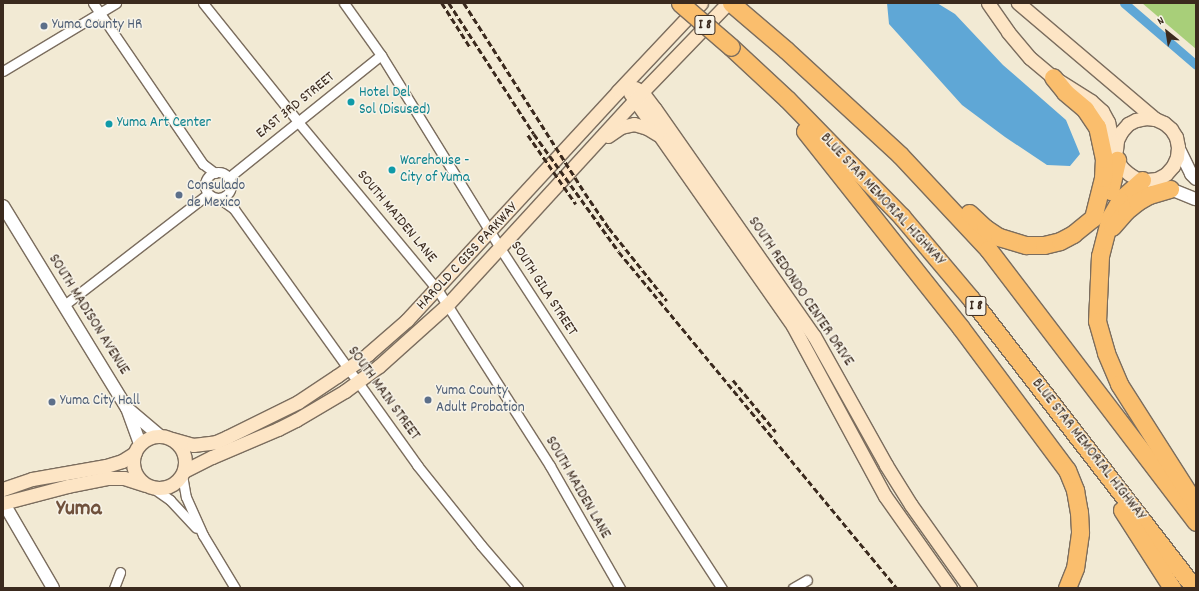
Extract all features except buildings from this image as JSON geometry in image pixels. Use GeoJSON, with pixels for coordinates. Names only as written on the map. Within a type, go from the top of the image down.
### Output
{"type":"FeatureCollection","features":[{"type":"Feature","properties":{"kind":"highway","name":"BLUE STAR MEMORIAL HIGHWAY"},"geometry":{"type":"LineString","coordinates":[[680,3],[755,69],[902,217],[971,299],[1194,588]]}},
{"type":"Feature","properties":{"kind":"highway","name":"I 8"},"geometry":{"type":"LineString","coordinates":[[731,3],[786,50],[900,155],[988,249],[1196,522]]}},
{"type":"Feature","properties":{"kind":"highway"},"geometry":{"type":"LineString","coordinates":[[786,50],[835,83],[985,228],[999,237],[1026,245],[1044,245],[1060,241],[1073,234],[1093,218],[1104,206],[1110,191],[1116,155]]}},
{"type":"Feature","properties":{"kind":"highway"},"geometry":{"type":"LineString","coordinates":[[755,69],[962,328],[1067,470],[1075,490],[1079,512],[1080,533],[1075,568],[1066,588]]}},
{"type":"Feature","properties":{"kind":"highway"},"geometry":{"type":"LineString","coordinates":[[1052,77],[1065,92],[1085,110],[1097,127],[1104,159],[1103,178],[1093,218]]}},
{"type":"Feature","properties":{"kind":"highway"},"geometry":{"type":"LineString","coordinates":[[1144,180],[1117,204],[1110,217],[1100,256],[1098,272],[1097,321],[1106,353],[1119,384],[1196,505]]}},
{"type":"Feature","properties":{"kind":"highway"},"geometry":{"type":"LineString","coordinates":[[1105,237],[1126,211],[1137,202],[1150,195],[1170,189]]}},
{"type":"Feature","properties":{"kind":"highway"},"geometry":{"type":"LineString","coordinates":[[1050,401],[1172,588]]}},
{"type":"Feature","properties":{"kind":"main road","name":"HAROLD C GISS PARKWAY"},"geometry":{"type":"LineString","coordinates":[[166,438],[193,445],[216,442],[298,402],[348,369],[407,320],[623,89],[636,71],[701,3]]}},
{"type":"Feature","properties":{"kind":"main road","name":"HAROLD C GISS PARKWAY"},"geometry":{"type":"LineString","coordinates":[[183,473],[212,456],[284,426],[314,410],[358,382],[379,366],[447,305],[638,96],[728,3]]}},
{"type":"Feature","properties":{"kind":"main road"},"geometry":{"type":"LineString","coordinates":[[988,3],[1008,32],[1030,58],[1052,77],[1091,100],[1102,111],[1108,122],[1116,155],[1122,168],[1129,174],[1144,180],[1157,178],[1166,174],[1173,166],[1177,157],[1178,146],[1176,137],[1171,129],[1164,123],[1155,119],[1018,3]]}},
{"type":"Feature","properties":{"kind":"main road"},"geometry":{"type":"LineString","coordinates":[[655,110],[653,96],[659,74]]}},
{"type":"Feature","properties":{"kind":"main road","name":"SOUTH REDONDO CENTER DRIVE"},"geometry":{"type":"LineString","coordinates":[[623,89],[638,96],[655,110],[814,336],[886,465],[911,505],[970,588]]}},
{"type":"Feature","properties":{"kind":"main road","name":"SOUTH REDONDO CENTER DRIVE"},"geometry":{"type":"LineString","coordinates":[[638,96],[659,136],[793,326],[885,496],[950,588]]}},
{"type":"Feature","properties":{"kind":"main road"},"geometry":{"type":"LineString","coordinates":[[1116,155],[1117,140],[1121,132],[1128,124],[1141,119],[1155,119]]}},
{"type":"Feature","properties":{"kind":"main road"},"geometry":{"type":"LineString","coordinates":[[593,146],[621,127],[628,125],[636,124],[647,128],[659,136]]}},
{"type":"Feature","properties":{"kind":"main road"},"geometry":{"type":"LineString","coordinates":[[3,489],[32,479],[106,466],[122,461],[146,440],[166,438],[183,451],[185,459],[183,473],[169,486],[150,486],[124,478],[108,478],[68,486],[3,503]]}},
{"type":"Feature","properties":{"kind":"main road"},"geometry":{"type":"LineString","coordinates":[[137,449],[134,468],[141,481],[150,486]]}},
{"type":"Feature","properties":{"kind":"street"},"geometry":{"type":"LineString","coordinates":[[93,3],[203,164],[215,173],[223,174],[228,178],[230,185],[229,192],[219,198],[208,194],[205,188],[203,164]]}},
{"type":"Feature","properties":{"kind":"street"},"geometry":{"type":"LineString","coordinates":[[3,71],[116,3]]}},
{"type":"Feature","properties":{"kind":"street","name":"SOUTH MAIDEN LANE"},"geometry":{"type":"LineString","coordinates":[[203,3],[436,289],[550,466],[620,588]]}},
{"type":"Feature","properties":{"kind":"street","name":"SOUTH GILA STREET"},"geometry":{"type":"LineString","coordinates":[[344,3],[381,55],[489,231],[722,588]]}},
{"type":"Feature","properties":{"kind":"street","name":"EAST 3RD STREET"},"geometry":{"type":"LineString","coordinates":[[228,178],[381,55]]}},
{"type":"Feature","properties":{"kind":"street"},"geometry":{"type":"LineString","coordinates":[[1178,146],[1191,174],[1196,179]]}},
{"type":"Feature","properties":{"kind":"street"},"geometry":{"type":"LineString","coordinates":[[205,181],[209,176],[215,173]]}},
{"type":"Feature","properties":{"kind":"street"},"geometry":{"type":"LineString","coordinates":[[1144,180],[1196,199]]}},
{"type":"Feature","properties":{"kind":"street","name":"SOUTH MAIN STREET"},"geometry":{"type":"LineString","coordinates":[[229,192],[234,209]]}},
{"type":"Feature","properties":{"kind":"street"},"geometry":{"type":"LineString","coordinates":[[63,306],[208,194]]}},
{"type":"Feature","properties":{"kind":"street","name":"SOUTH MAIN STREET"},"geometry":{"type":"LineString","coordinates":[[219,198],[234,209],[418,465],[481,545],[518,588]]}},
{"type":"Feature","properties":{"kind":"street","name":"SOUTH MADISON AVENUE"},"geometry":{"type":"LineString","coordinates":[[3,206],[127,408],[137,449]]}},
{"type":"Feature","properties":{"kind":"street"},"geometry":{"type":"LineString","coordinates":[[127,408],[166,438]]}},
{"type":"Feature","properties":{"kind":"street"},"geometry":{"type":"LineString","coordinates":[[183,473],[186,497],[203,535],[235,588]]}},
{"type":"Feature","properties":{"kind":"street"},"geometry":{"type":"LineString","coordinates":[[150,486],[170,500],[203,535]]}},
{"type":"Feature","properties":{"kind":"street"},"geometry":{"type":"LineString","coordinates":[[3,503],[53,588]]}},
{"type":"Feature","properties":{"kind":"street"},"geometry":{"type":"LineString","coordinates":[[114,588],[120,572]]}},
{"type":"Feature","properties":{"kind":"street"},"geometry":{"type":"LineString","coordinates":[[793,588],[807,580]]}},
{"type":"Feature","properties":{"kind":"green space"},"geometry":{"type":"Polygon","coordinates":[[[1142,3],[1196,3],[1196,49],[1142,3]]]}},
{"type":"Feature","properties":{"kind":"water"},"geometry":{"type":"Polygon","coordinates":[[[887,3],[937,3],[955,14],[1003,65],[1066,120],[1080,154],[1070,166],[1047,165],[1005,137],[962,105],[889,24],[887,3]]]}},
{"type":"Feature","properties":{"kind":"waterway"},"geometry":{"type":"LineString","coordinates":[[1124,3],[1196,65]]}},
{"type":"Feature","properties":{"kind":"railway"},"geometry":{"type":"LineString","coordinates":[[442,3],[470,47]]}},
{"type":"Feature","properties":{"kind":"railway"},"geometry":{"type":"LineString","coordinates":[[449,3],[534,134],[619,252],[897,588]]}},
{"type":"Feature","properties":{"kind":"railway"},"geometry":{"type":"LineString","coordinates":[[464,3],[585,193],[609,228],[667,301]]}},
{"type":"Feature","properties":{"kind":"railway"},"geometry":{"type":"LineString","coordinates":[[528,135],[576,204]]}},
{"type":"Feature","properties":{"kind":"railway"},"geometry":{"type":"LineString","coordinates":[[733,380],[776,432]]}},
{"type":"Feature","properties":{"kind":"place","name":"Yuma County HR"},"geometry":{"type":"Point","coordinates":[44,26]}},
{"type":"Feature","properties":{"kind":"place","name":"Hotel Del Sol (Disused)"},"geometry":{"type":"Point","coordinates":[351,102]}},
{"type":"Feature","properties":{"kind":"place","name":"Yuma Art Center"},"geometry":{"type":"Point","coordinates":[109,124]}},
{"type":"Feature","properties":{"kind":"place","name":"Warehouse - City of Yuma"},"geometry":{"type":"Point","coordinates":[392,170]}},
{"type":"Feature","properties":{"kind":"place","name":"Consulado de Mexico"},"geometry":{"type":"Point","coordinates":[179,195]}},
{"type":"Feature","properties":{"kind":"place","name":"Yuma County Adult Probation"},"geometry":{"type":"Point","coordinates":[428,400]}},
{"type":"Feature","properties":{"kind":"place","name":"Yuma City Hall"},"geometry":{"type":"Point","coordinates":[52,402]}},
{"type":"Feature","properties":{"kind":"district","name":"Yuma"},"geometry":{"type":"Point","coordinates":[79,510]}}]}
